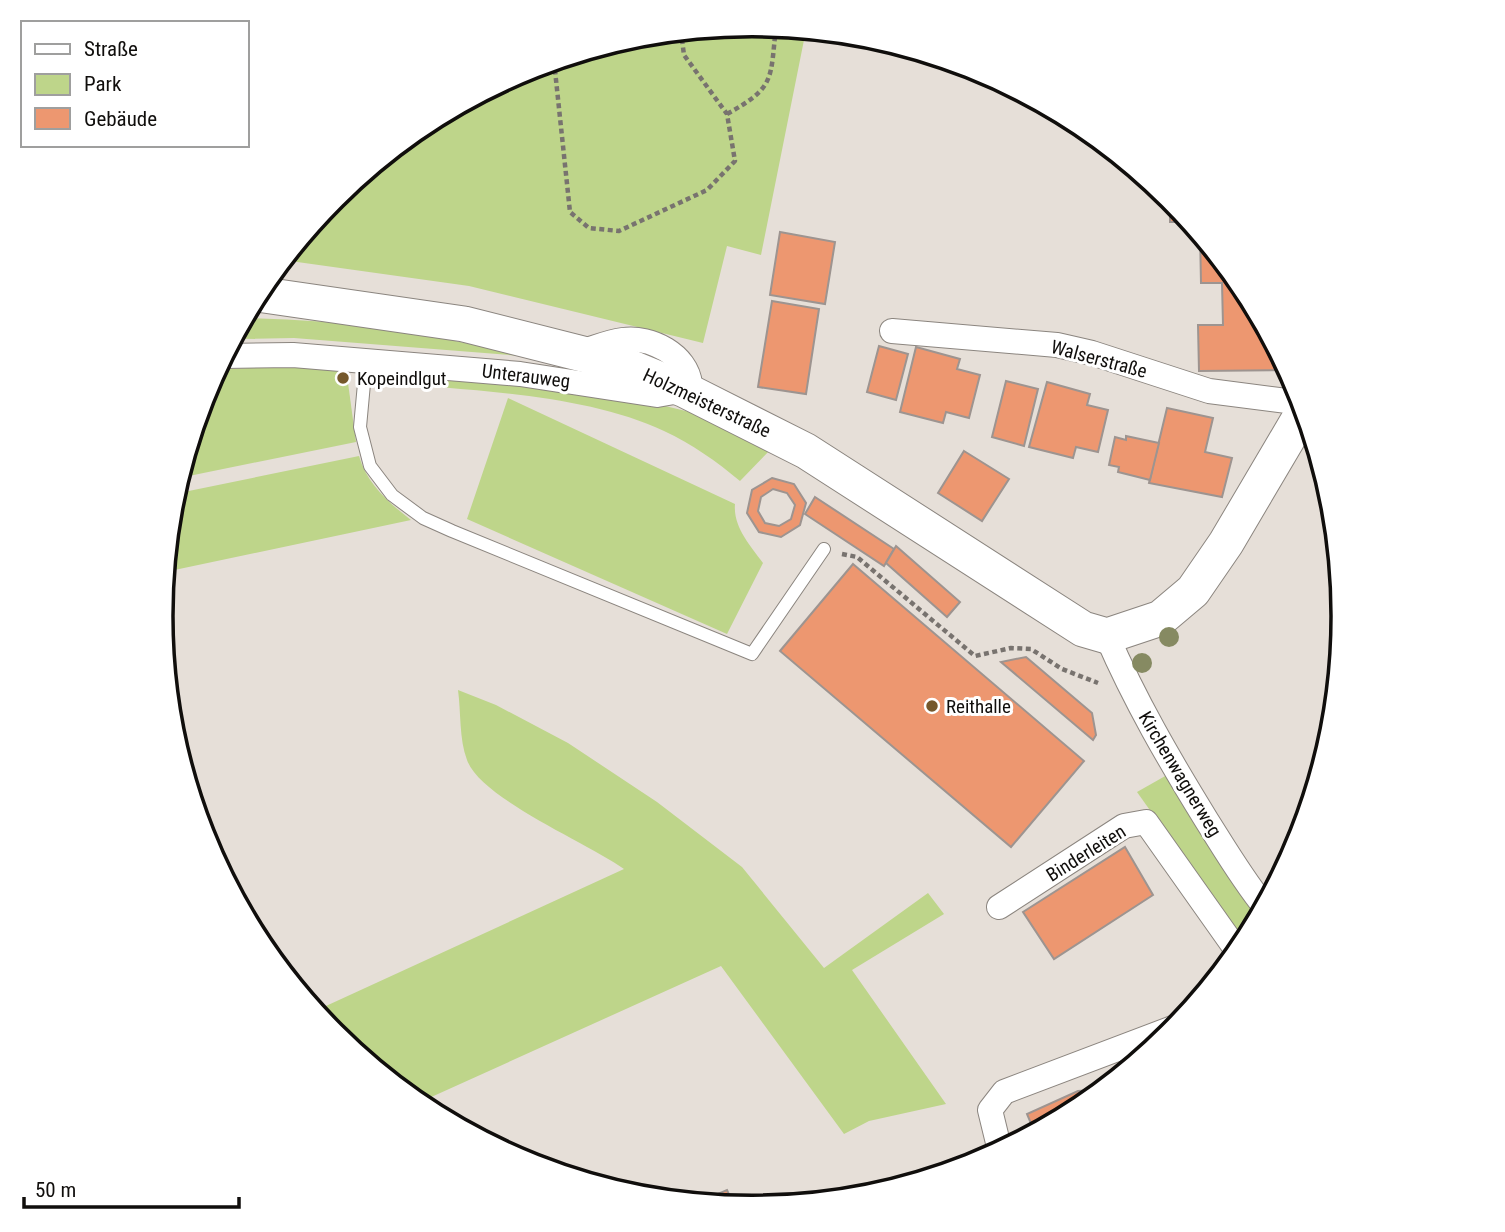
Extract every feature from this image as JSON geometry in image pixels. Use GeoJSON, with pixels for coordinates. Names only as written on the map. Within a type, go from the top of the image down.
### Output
{"type":"FeatureCollection","features":[{"type":"Feature","properties":{"kind":"street","name":"Holzmeisterstraße"},"geometry":{"type":"LineString","coordinates":[[270,296],[464,324],[622,363],[685,390],[807,451],[1083,629],[1107,636]]}},
{"type":"Feature","properties":{"kind":"street","name":"Walserstraße"},"geometry":{"type":"LineString","coordinates":[[892,331],[1057,345],[1092,353],[1209,391],[1291,401]]}},
{"type":"Feature","properties":{"kind":"street","name":"Unterauweg"},"geometry":{"type":"LineString","coordinates":[[235,356],[293,355],[520,374],[657,396],[685,390]]}},
{"type":"Feature","properties":{"kind":"street"},"geometry":{"type":"LineString","coordinates":[[1107,636],[1161,618],[1193,591],[1226,543],[1298,421]]}},
{"type":"Feature","properties":{"kind":"street","name":"Kirchenwagnerweg"},"geometry":{"type":"LineString","coordinates":[[1107,636],[1127,682],[1177,773],[1258,899]]}},
{"type":"Feature","properties":{"kind":"street","name":"Binderleiten"},"geometry":{"type":"LineString","coordinates":[[999,907],[1124,826],[1146,822],[1231,942]]}},
{"type":"Feature","properties":{"kind":"street"},"geometry":{"type":"LineString","coordinates":[[998,1141],[990,1110],[1004,1092],[1151,1036]]}},
{"type":"Feature","properties":{"kind":"lane"},"geometry":{"type":"LineString","coordinates":[[366,362],[360,427],[370,466],[384,486],[423,518],[519,560],[752,654],[824,549]]}},
{"type":"Feature","properties":{"kind":"path"},"geometry":{"type":"LineString","coordinates":[[727,114],[757,98],[771,76],[775,38]]}},
{"type":"Feature","properties":{"kind":"path"},"geometry":{"type":"LineString","coordinates":[[555,71],[570,212],[589,228],[619,232],[707,190],[735,161],[727,114],[684,55],[682,41]]}},
{"type":"Feature","properties":{"kind":"path"},"geometry":{"type":"LineString","coordinates":[[824,549],[857,557],[975,656],[1011,648],[1031,649],[1062,669],[1104,685],[1127,682]]}},
{"type":"Feature","properties":{"kind":"green space"},"geometry":{"type":"Polygon","coordinates":[[[715,38],[804,39],[761,255],[727,246],[703,343],[469,286],[294,262],[343,206],[400,156],[463,114],[496,96],[566,67],[639,48],[715,38]]]}},
{"type":"Feature","properties":{"kind":"green space"},"geometry":{"type":"Polygon","coordinates":[[[256,318],[315,321],[454,340],[522,356],[294,338],[244,339],[256,318]]]}},
{"type":"Feature","properties":{"kind":"green space"},"geometry":{"type":"Polygon","coordinates":[[[277,366],[346,368],[356,442],[191,476],[204,430],[229,369],[277,366]]]}},
{"type":"Feature","properties":{"kind":"green space"},"geometry":{"type":"Polygon","coordinates":[[[385,370],[519,382],[657,404],[698,414],[771,449],[740,481],[684,441],[633,419],[564,401],[384,383],[385,370]]]}},
{"type":"Feature","properties":{"kind":"green space"},"geometry":{"type":"Polygon","coordinates":[[[508,398],[735,504],[740,528],[763,563],[727,634],[467,519],[508,398]]]}},
{"type":"Feature","properties":{"kind":"green space"},"geometry":{"type":"Polygon","coordinates":[[[359,456],[373,484],[411,520],[175,570],[187,491],[359,456]]]}},
{"type":"Feature","properties":{"kind":"green space"},"geometry":{"type":"Polygon","coordinates":[[[458,690],[496,705],[568,743],[657,802],[742,867],[824,968],[928,893],[944,914],[852,970],[946,1104],[869,1121],[844,1134],[721,966],[430,1097],[400,1076],[325,1006],[624,869],[492,790],[476,775],[467,760],[461,734],[458,690]]]}},
{"type":"Feature","properties":{"kind":"green space"},"geometry":{"type":"Polygon","coordinates":[[[1167,775],[1253,908],[1237,933],[1137,792],[1167,775]]]}},
{"type":"Feature","properties":{"kind":"building"},"geometry":{"type":"Polygon","coordinates":[[[780,232],[835,242],[825,304],[770,295],[780,232]]]}},
{"type":"Feature","properties":{"kind":"building"},"geometry":{"type":"Polygon","coordinates":[[[1200,249],[1234,294],[1277,370],[1199,371],[1198,325],[1223,325],[1222,283],[1201,283],[1200,249]]]}},
{"type":"Feature","properties":{"kind":"building"},"geometry":{"type":"Polygon","coordinates":[[[772,301],[819,309],[806,394],[758,387],[772,301]]]}},
{"type":"Feature","properties":{"kind":"building"},"geometry":{"type":"Polygon","coordinates":[[[879,346],[908,354],[896,400],[867,392],[879,346]]]}},
{"type":"Feature","properties":{"kind":"building"},"geometry":{"type":"Polygon","coordinates":[[[916,347],[960,359],[957,369],[980,375],[969,418],[946,412],[943,423],[900,412],[916,347]]]}},
{"type":"Feature","properties":{"kind":"building"},"geometry":{"type":"Polygon","coordinates":[[[1006,381],[1038,389],[1024,446],[992,437],[1006,381]]]}},
{"type":"Feature","properties":{"kind":"building"},"geometry":{"type":"Polygon","coordinates":[[[1047,382],[1090,394],[1087,405],[1108,410],[1098,452],[1076,447],[1073,458],[1029,447],[1047,382]]]}},
{"type":"Feature","properties":{"kind":"building"},"geometry":{"type":"Polygon","coordinates":[[[1167,408],[1213,418],[1205,452],[1232,458],[1222,497],[1149,483],[1167,408]]]}},
{"type":"Feature","properties":{"kind":"building"},"geometry":{"type":"Polygon","coordinates":[[[1126,436],[1159,443],[1150,480],[1118,472],[1119,467],[1109,465],[1115,437],[1126,440],[1126,436]]]}},
{"type":"Feature","properties":{"kind":"building"},"geometry":{"type":"Polygon","coordinates":[[[964,451],[1009,479],[982,521],[938,493],[964,451]]]}},
{"type":"Feature","properties":{"kind":"building"},"geometry":{"type":"Polygon","coordinates":[[[772,478],[794,484],[806,503],[800,525],[781,537],[759,532],[747,513],[752,490],[772,478]],[[773,489],[761,497],[758,511],[765,523],[779,526],[791,519],[795,505],[787,493],[773,489]]]}},
{"type":"Feature","properties":{"kind":"building"},"geometry":{"type":"Polygon","coordinates":[[[815,497],[894,549],[884,566],[805,514],[815,497]]]}},
{"type":"Feature","properties":{"kind":"building"},"geometry":{"type":"Polygon","coordinates":[[[896,546],[960,602],[947,617],[886,563],[896,546]]]}},
{"type":"Feature","properties":{"kind":"building","name":"Reithalle"},"geometry":{"type":"Polygon","coordinates":[[[853,564],[1084,761],[1011,847],[780,651],[853,564]]]}},
{"type":"Feature","properties":{"kind":"building"},"geometry":{"type":"Polygon","coordinates":[[[1026,657],[1092,713],[1096,735],[1093,740],[1001,662],[1026,657]]]}},
{"type":"Feature","properties":{"kind":"building"},"geometry":{"type":"Polygon","coordinates":[[[1125,847],[1153,895],[1054,959],[1023,912],[1125,847]]]}},
{"type":"Feature","properties":{"kind":"building"},"geometry":{"type":"Polygon","coordinates":[[[1085,1090],[1031,1124],[1027,1114],[1085,1090]]]}},
{"type":"Feature","properties":{"kind":"place","name":"Kopeindlgut"},"geometry":{"type":"Point","coordinates":[343,378]}},
{"type":"Feature","properties":{"kind":"place","name":"Reithalle"},"geometry":{"type":"Point","coordinates":[932,706]}}]}
